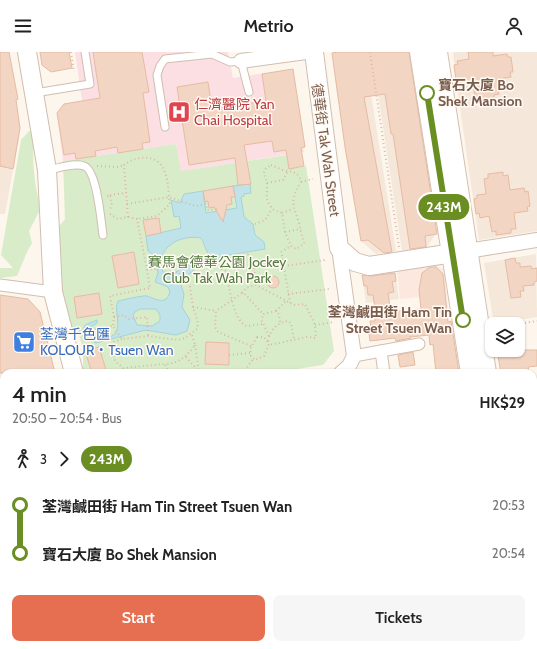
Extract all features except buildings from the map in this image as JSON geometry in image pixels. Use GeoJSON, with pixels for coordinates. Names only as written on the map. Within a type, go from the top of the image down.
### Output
{"type":"FeatureCollection","features":[{"type":"Feature","properties":{"kind":"main road"},"geometry":{"type":"LineString","coordinates":[[420,52],[459,252],[485,369]]}},
{"type":"Feature","properties":{"kind":"main road"},"geometry":{"type":"LineString","coordinates":[[437,52],[471,369]]}},
{"type":"Feature","properties":{"kind":"street"},"geometry":{"type":"LineString","coordinates":[[27,52],[47,170],[53,292],[73,369]]}},
{"type":"Feature","properties":{"kind":"street"},"geometry":{"type":"LineString","coordinates":[[236,62],[306,52]]}},
{"type":"Feature","properties":{"kind":"street","name":"德華街 Tak Wah Street"},"geometry":{"type":"LineString","coordinates":[[314,52],[339,248]]}},
{"type":"Feature","properties":{"kind":"street"},"geometry":{"type":"LineString","coordinates":[[339,248],[355,262],[363,265],[537,240]]}},
{"type":"Feature","properties":{"kind":"street"},"geometry":{"type":"LineString","coordinates":[[339,248],[354,356],[349,366],[346,369]]}},
{"type":"Feature","properties":{"kind":"street"},"geometry":{"type":"LineString","coordinates":[[0,285],[53,292]]}},
{"type":"Feature","properties":{"kind":"street"},"geometry":{"type":"LineString","coordinates":[[354,356],[419,344]]}},
{"type":"Feature","properties":{"kind":"street"},"geometry":{"type":"LineString","coordinates":[[381,351],[383,369]]}},
{"type":"Feature","properties":{"kind":"lane"},"geometry":{"type":"LineString","coordinates":[[34,93],[90,84],[85,52]]}},
{"type":"Feature","properties":{"kind":"lane"},"geometry":{"type":"LineString","coordinates":[[165,127],[157,75],[160,66],[165,60],[212,54],[236,62],[248,92]]}},
{"type":"Feature","properties":{"kind":"lane"},"geometry":{"type":"LineString","coordinates":[[47,170],[80,165],[86,166],[94,179],[103,235]]}},
{"type":"Feature","properties":{"kind":"path"},"geometry":{"type":"LineString","coordinates":[[71,52],[74,72]]}},
{"type":"Feature","properties":{"kind":"path"},"geometry":{"type":"LineString","coordinates":[[370,52],[400,254]]}},
{"type":"Feature","properties":{"kind":"path"},"geometry":{"type":"LineString","coordinates":[[86,166],[119,167],[137,158],[145,156],[154,159],[162,166],[166,173],[170,204],[157,216],[137,219],[128,217],[118,219],[112,217],[110,212],[112,203],[110,195]]}},
{"type":"Feature","properties":{"kind":"path"},"geometry":{"type":"LineString","coordinates":[[124,165],[128,217]]}},
{"type":"Feature","properties":{"kind":"path"},"geometry":{"type":"LineString","coordinates":[[293,209],[282,213],[272,209],[266,197],[267,183],[263,173],[268,166],[274,166],[297,174],[301,182]]}},
{"type":"Feature","properties":{"kind":"path"},"geometry":{"type":"LineString","coordinates":[[267,183],[283,180],[288,171]]}},
{"type":"Feature","properties":{"kind":"path"},"geometry":{"type":"LineString","coordinates":[[282,213],[285,232],[291,246],[296,249],[304,244],[300,221],[293,209],[292,198],[301,182],[313,179]]}},
{"type":"Feature","properties":{"kind":"path"},"geometry":{"type":"LineString","coordinates":[[97,197],[125,192]]}},
{"type":"Feature","properties":{"kind":"path"},"geometry":{"type":"LineString","coordinates":[[127,204],[169,196],[195,206],[206,204],[207,210],[217,209]]}},
{"type":"Feature","properties":{"kind":"path"},"geometry":{"type":"LineString","coordinates":[[255,224],[265,220],[272,209]]}},
{"type":"Feature","properties":{"kind":"path"},"geometry":{"type":"LineString","coordinates":[[122,339],[113,326],[114,317],[110,296],[150,288],[137,219]]}},
{"type":"Feature","properties":{"kind":"path"},"geometry":{"type":"LineString","coordinates":[[285,232],[301,228]]}},
{"type":"Feature","properties":{"kind":"path"},"geometry":{"type":"LineString","coordinates":[[290,303],[281,253],[291,246]]}},
{"type":"Feature","properties":{"kind":"path"},"geometry":{"type":"LineString","coordinates":[[256,285],[253,259],[250,260],[249,254],[224,258],[221,263],[222,269],[226,271],[232,299],[242,324],[250,326],[263,324]]}},
{"type":"Feature","properties":{"kind":"path"},"geometry":{"type":"LineString","coordinates":[[284,266],[325,260]]}},
{"type":"Feature","properties":{"kind":"path"},"geometry":{"type":"LineString","coordinates":[[147,270],[162,267],[173,267],[183,278],[190,287],[193,307],[198,323],[196,329],[192,334],[178,340],[148,336],[122,339],[113,342],[111,346],[115,362],[123,368],[173,363],[186,357],[195,345]]}},
{"type":"Feature","properties":{"kind":"path"},"geometry":{"type":"LineString","coordinates":[[193,307],[216,311],[242,293],[246,288],[256,285],[294,305],[305,304],[315,326],[316,338],[307,337],[269,345]]}},
{"type":"Feature","properties":{"kind":"path"},"geometry":{"type":"LineString","coordinates":[[288,294],[329,289]]}},
{"type":"Feature","properties":{"kind":"path"},"geometry":{"type":"LineString","coordinates":[[242,293],[246,295],[263,314],[263,324],[269,336]]}},
{"type":"Feature","properties":{"kind":"path"},"geometry":{"type":"LineString","coordinates":[[263,314],[276,311],[286,300]]}},
{"type":"Feature","properties":{"kind":"path"},"geometry":{"type":"LineString","coordinates":[[216,311],[215,327],[218,332],[251,346]]}},
{"type":"Feature","properties":{"kind":"path"},"geometry":{"type":"LineString","coordinates":[[276,311],[279,314],[280,322]]}},
{"type":"Feature","properties":{"kind":"path"},"geometry":{"type":"LineString","coordinates":[[114,317],[124,315],[130,319],[147,317],[148,336]]}},
{"type":"Feature","properties":{"kind":"path"},"geometry":{"type":"LineString","coordinates":[[253,359],[260,359],[269,345],[269,336],[280,322],[288,321],[291,323],[294,340]]}},
{"type":"Feature","properties":{"kind":"path"},"geometry":{"type":"LineString","coordinates":[[525,323],[537,321]]}},
{"type":"Feature","properties":{"kind":"path"},"geometry":{"type":"LineString","coordinates":[[315,326],[334,322]]}},
{"type":"Feature","properties":{"kind":"path"},"geometry":{"type":"LineString","coordinates":[[83,331],[113,326]]}},
{"type":"Feature","properties":{"kind":"path"},"geometry":{"type":"LineString","coordinates":[[192,334],[199,369]]}},
{"type":"Feature","properties":{"kind":"path"},"geometry":{"type":"LineString","coordinates":[[253,359],[250,353],[251,346],[257,337],[264,337],[268,340]]}},
{"type":"Feature","properties":{"kind":"path"},"geometry":{"type":"LineString","coordinates":[[229,355],[250,353]]}},
{"type":"Feature","properties":{"kind":"path"},"geometry":{"type":"LineString","coordinates":[[186,357],[196,369]]}},
{"type":"Feature","properties":{"kind":"path"},"geometry":{"type":"LineString","coordinates":[[245,369],[253,359]]}},
{"type":"Feature","properties":{"kind":"path"},"geometry":{"type":"LineString","coordinates":[[165,364],[167,369]]}},
{"type":"Feature","properties":{"kind":"shaded area","name":"仁濟醫院 Yan Chai Hospital"},"geometry":{"type":"Polygon","coordinates":[[[75,52],[228,52],[233,78],[293,69],[305,147],[303,148],[304,152],[181,171],[176,144],[63,161],[57,113],[64,104],[82,101],[75,52]]]}},
{"type":"Feature","properties":{"kind":"shaded area","name":"寶石大廈 Bo Shek Mansion"},"geometry":{"type":"Polygon","coordinates":[[[453,52],[537,52],[537,231],[479,240],[453,52]]]}},
{"type":"Feature","properties":{"kind":"shaded area"},"geometry":{"type":"Polygon","coordinates":[[[368,75],[396,251],[376,254],[361,241],[345,148],[363,145],[345,147],[335,79],[368,75]]]}},
{"type":"Feature","properties":{"kind":"shaded area"},"geometry":{"type":"Polygon","coordinates":[[[416,89],[423,137],[420,137],[420,141],[435,235],[426,248],[402,251],[378,95],[416,89]]]}},
{"type":"Feature","properties":{"kind":"shaded area"},"geometry":{"type":"Polygon","coordinates":[[[19,137],[5,214],[0,214],[0,140],[19,137]]]}},
{"type":"Feature","properties":{"kind":"shaded area"},"geometry":{"type":"Polygon","coordinates":[[[536,254],[537,317],[525,319],[525,317],[493,317],[484,263],[536,254]]]}},
{"type":"Feature","properties":{"kind":"shaded area"},"geometry":{"type":"Polygon","coordinates":[[[435,265],[444,270],[449,317],[422,321],[420,297],[400,299],[397,270],[435,265]]]}},
{"type":"Feature","properties":{"kind":"shaded area"},"geometry":{"type":"Polygon","coordinates":[[[395,271],[399,299],[366,303],[362,275],[395,271]]]}},
{"type":"Feature","properties":{"kind":"green space"},"geometry":{"type":"Polygon","coordinates":[[[34,128],[34,169],[36,188],[41,208],[29,231],[32,243],[17,276],[0,278],[0,268],[13,268],[1,255],[21,140],[34,128]]]}},
{"type":"Feature","properties":{"kind":"green space","name":"賽馬會德華公園 Jockey Club Tak Wah Park"},"geometry":{"type":"Polygon","coordinates":[[[176,144],[181,171],[287,155],[289,169],[306,166],[334,351],[323,365],[297,369],[83,369],[83,350],[77,327],[66,328],[62,287],[57,265],[42,247],[65,219],[63,161],[176,144]]]}},
{"type":"Feature","properties":{"kind":"water"},"geometry":{"type":"Polygon","coordinates":[[[250,184],[251,193],[244,194],[244,196],[241,197],[244,217],[253,224],[255,235],[264,242],[265,249],[223,256],[221,259],[216,259],[212,258],[208,253],[201,238],[185,238],[171,244],[162,256],[161,263],[163,272],[176,273],[181,268],[182,261],[187,262],[194,270],[180,282],[184,294],[182,307],[190,320],[187,331],[176,335],[146,330],[96,343],[86,338],[83,330],[85,325],[97,320],[97,323],[92,326],[93,333],[98,339],[107,339],[115,334],[118,326],[116,308],[118,301],[145,296],[157,300],[163,300],[168,296],[170,292],[168,287],[155,282],[158,273],[155,256],[148,251],[146,236],[181,228],[179,216],[174,217],[171,200],[180,203],[184,194],[203,191],[206,213],[218,211],[219,215],[222,216],[225,214],[225,210],[237,208],[233,186],[250,184]],[[140,309],[135,312],[133,315],[137,325],[152,326],[160,321],[160,315],[156,309],[140,309]]]}},
{"type":"Feature","properties":{"kind":"bus line","name":"243M"},"geometry":{"type":"LineString","coordinates":[[427,93],[463,320]]}},
{"type":"Feature","properties":{"kind":"place","name":"寶石大廈 Bo Shek Mansion"},"geometry":{"type":"Point","coordinates":[427,93]}},
{"type":"Feature","properties":{"kind":"place","name":"仁濟醫院 Yan Chai Hospital"},"geometry":{"type":"Point","coordinates":[179,112]}},
{"type":"Feature","properties":{"kind":"place","name":"荃灣鹹田街 Ham Tin Street Tsuen Wan"},"geometry":{"type":"Point","coordinates":[463,320]}},
{"type":"Feature","properties":{"kind":"place","name":"荃灣千色匯 KOLOUR‧Tsuen Wan"},"geometry":{"type":"Point","coordinates":[24,342]}}]}
